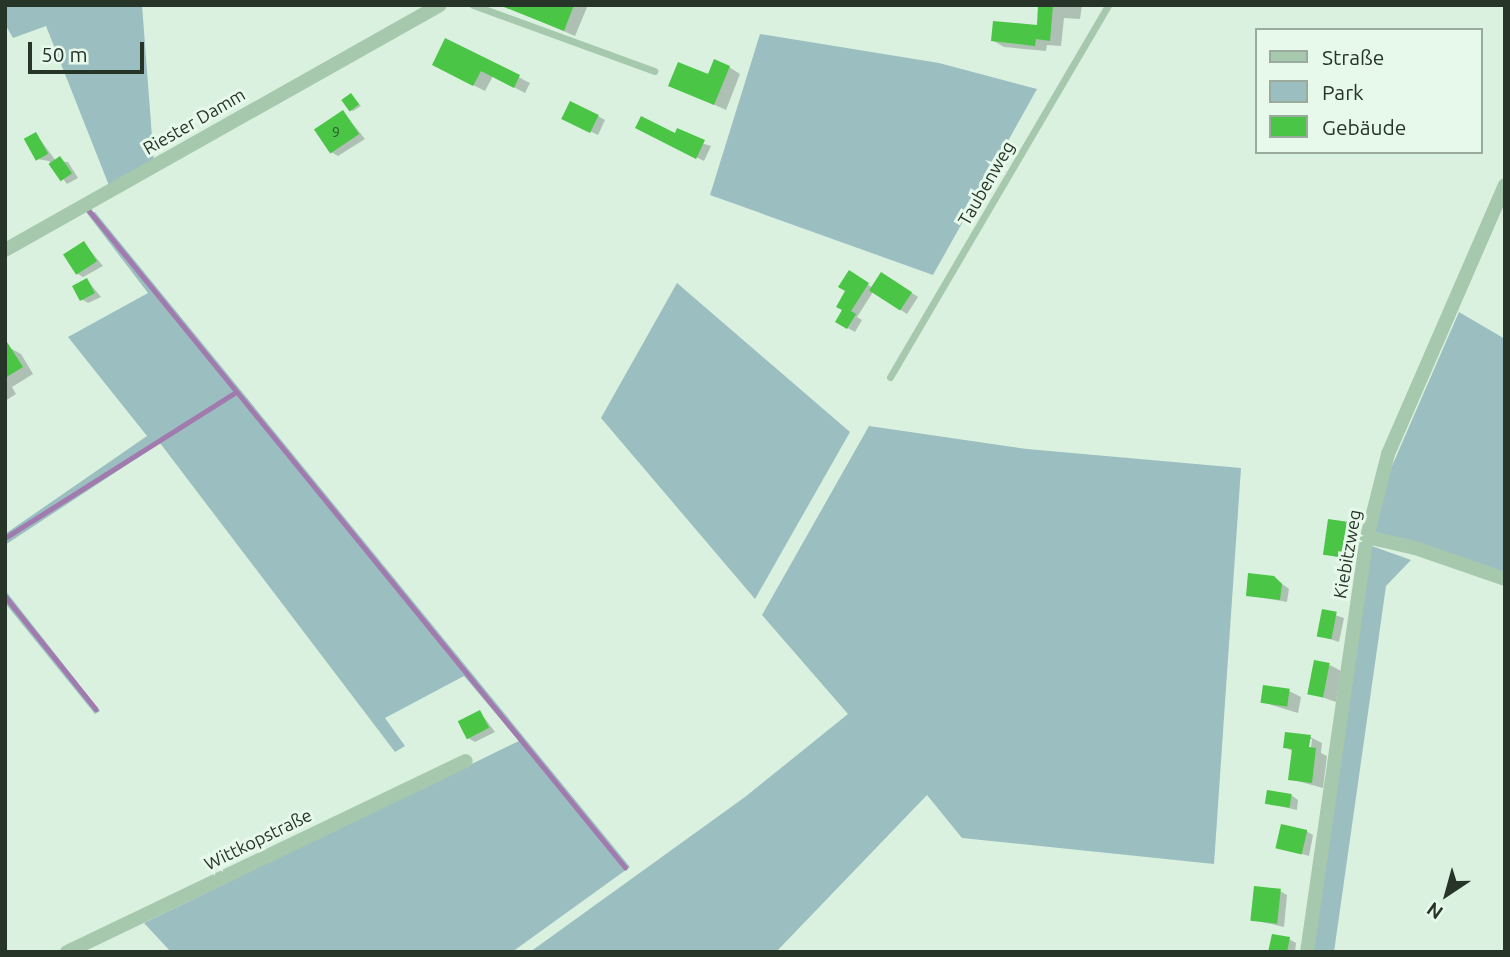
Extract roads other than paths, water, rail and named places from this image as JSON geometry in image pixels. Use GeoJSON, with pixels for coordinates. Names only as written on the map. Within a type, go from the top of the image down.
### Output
{"type":"FeatureCollection","features":[{"type":"Feature","properties":{"kind":"street","name":"Riester Damm"},"geometry":{"type":"LineString","coordinates":[[5,250],[440,5]]}},
{"type":"Feature","properties":{"kind":"street","name":"Kiebitzweg"},"geometry":{"type":"LineString","coordinates":[[1307,952],[1367,537],[1388,454],[1505,184]]}},
{"type":"Feature","properties":{"kind":"street"},"geometry":{"type":"LineString","coordinates":[[1367,537],[1415,548],[1505,579]]}},
{"type":"Feature","properties":{"kind":"street","name":"Wittkopstraße"},"geometry":{"type":"LineString","coordinates":[[67,952],[466,761]]}},
{"type":"Feature","properties":{"kind":"lane"},"geometry":{"type":"LineString","coordinates":[[473,5],[654,71]]}},
{"type":"Feature","properties":{"kind":"lane","name":"Taubenweg"},"geometry":{"type":"LineString","coordinates":[[890,377],[1108,5]]}},
{"type":"Feature","properties":{"kind":"waterway"},"geometry":{"type":"LineString","coordinates":[[87,208],[625,867]]}},
{"type":"Feature","properties":{"kind":"waterway"},"geometry":{"type":"LineString","coordinates":[[5,538],[236,392]]}},
{"type":"Feature","properties":{"kind":"waterway"},"geometry":{"type":"LineString","coordinates":[[5,596],[96,709]]}}]}
